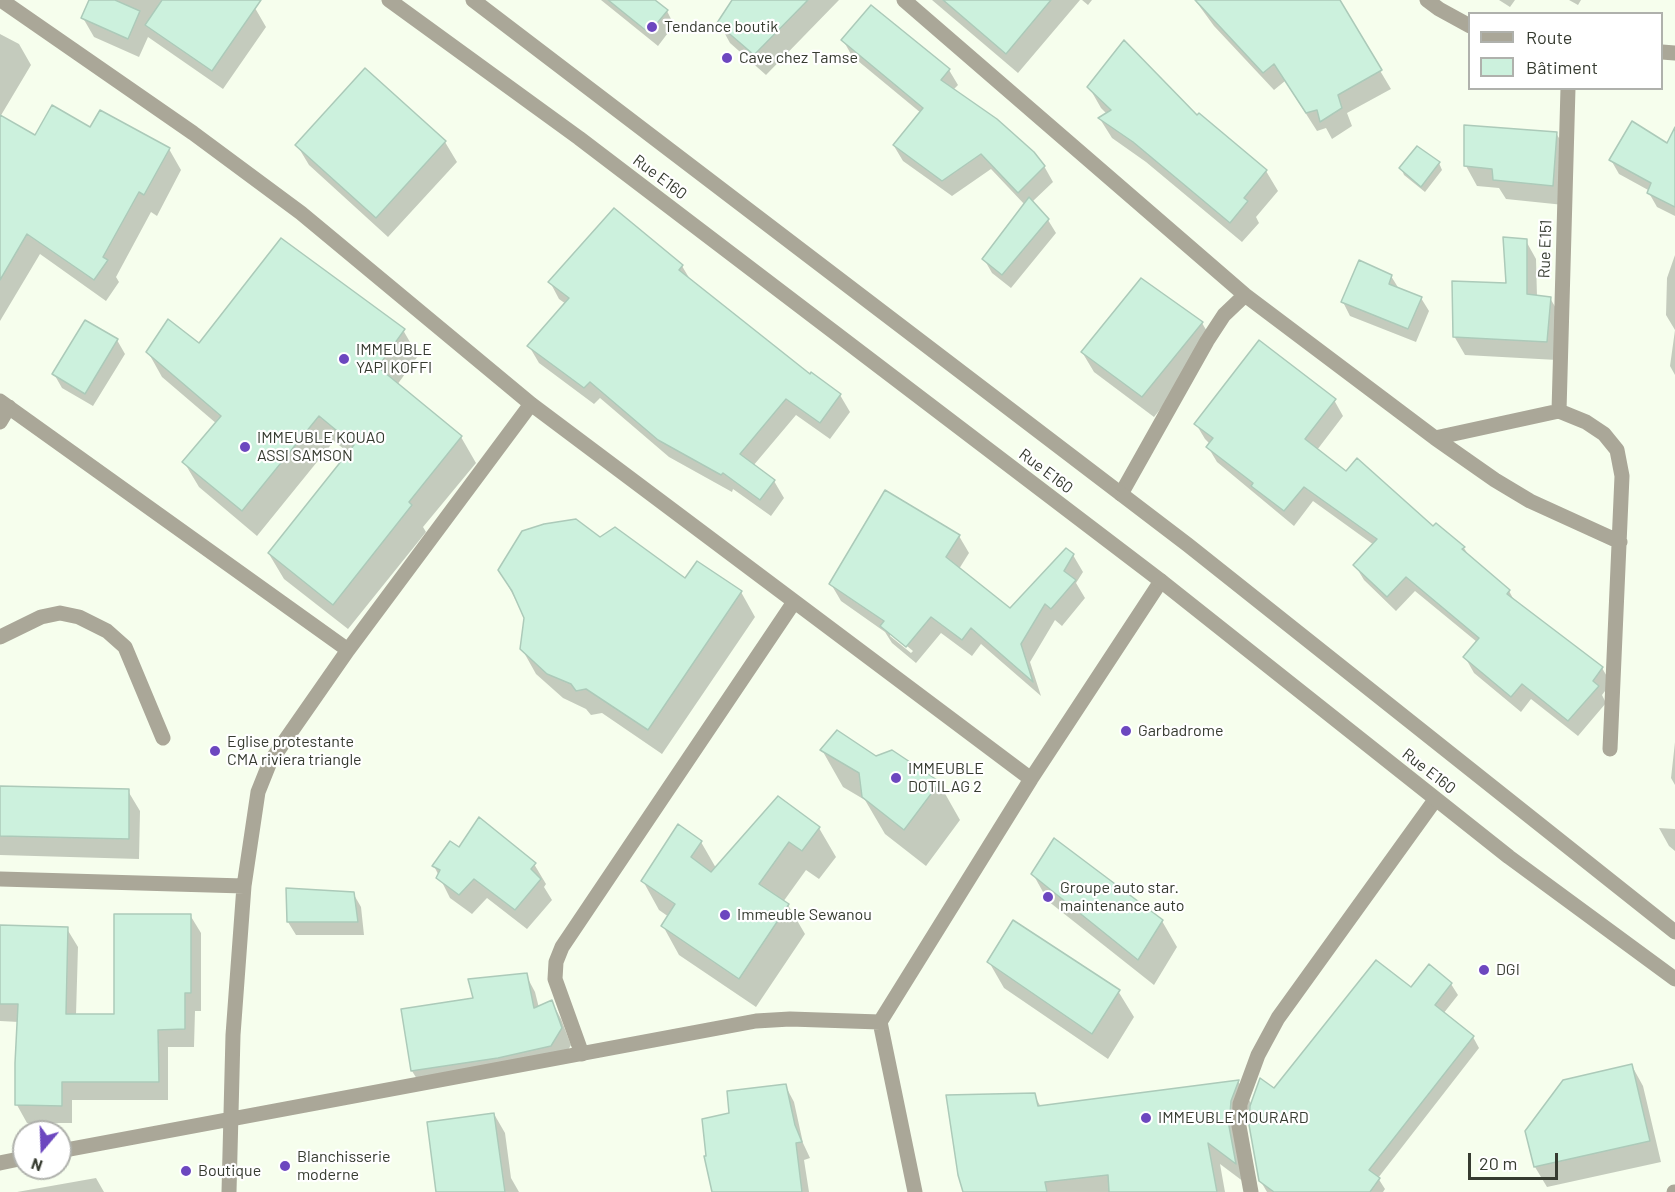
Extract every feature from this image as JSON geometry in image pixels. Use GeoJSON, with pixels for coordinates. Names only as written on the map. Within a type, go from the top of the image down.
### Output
{"type":"FeatureCollection","features":[{"type":"Feature","properties":{"kind":"street"},"geometry":{"type":"LineString","coordinates":[[1,0],[193,133],[292,207],[531,404],[1031,779]]}},
{"type":"Feature","properties":{"kind":"street","name":"Rue E160"},"geometry":{"type":"LineString","coordinates":[[389,0],[579,138],[1161,581],[1435,800],[1675,980]]}},
{"type":"Feature","properties":{"kind":"street","name":"Rue E160"},"geometry":{"type":"LineString","coordinates":[[473,0],[1121,494],[1675,932]]}},
{"type":"Feature","properties":{"kind":"street"},"geometry":{"type":"LineString","coordinates":[[904,0],[1245,295],[1435,438],[1495,480],[1530,501],[1620,542]]}},
{"type":"Feature","properties":{"kind":"street"},"geometry":{"type":"LineString","coordinates":[[1427,0],[1468,25]]}},
{"type":"Feature","properties":{"kind":"street","name":"Rue E151"},"geometry":{"type":"LineString","coordinates":[[1559,411],[1568,90]]}},
{"type":"Feature","properties":{"kind":"street"},"geometry":{"type":"LineString","coordinates":[[1121,494],[1224,315],[1245,295]]}},
{"type":"Feature","properties":{"kind":"street"},"geometry":{"type":"LineString","coordinates":[[0,422],[4,404],[348,650]]}},
{"type":"Feature","properties":{"kind":"street"},"geometry":{"type":"LineString","coordinates":[[229,1192],[232,1035],[244,886],[258,792],[270,762],[348,650],[531,404]]}},
{"type":"Feature","properties":{"kind":"street"},"geometry":{"type":"LineString","coordinates":[[1435,438],[1559,411],[1586,422],[1604,434],[1617,450],[1622,476],[1610,749]]}},
{"type":"Feature","properties":{"kind":"street"},"geometry":{"type":"LineString","coordinates":[[915,1192],[880,1022],[1031,779],[1161,581]]}},
{"type":"Feature","properties":{"kind":"street"},"geometry":{"type":"LineString","coordinates":[[582,1054],[555,979],[556,962],[562,947],[794,602]]}},
{"type":"Feature","properties":{"kind":"street"},"geometry":{"type":"LineString","coordinates":[[0,637],[40,617],[60,613],[79,617],[107,631],[124,647],[163,738]]}},
{"type":"Feature","properties":{"kind":"street"},"geometry":{"type":"LineString","coordinates":[[1251,1192],[1239,1126],[1240,1104],[1258,1055],[1278,1018],[1435,800]]}},
{"type":"Feature","properties":{"kind":"street"},"geometry":{"type":"LineString","coordinates":[[0,879],[244,886]]}},
{"type":"Feature","properties":{"kind":"street"},"geometry":{"type":"LineString","coordinates":[[72,1149],[756,1022],[790,1019],[880,1022]]}},
{"type":"Feature","properties":{"kind":"building"},"geometry":{"type":"Polygon","coordinates":[[[89,0],[115,0],[140,11],[128,39],[81,18],[89,0]]]}},
{"type":"Feature","properties":{"kind":"building"},"geometry":{"type":"Polygon","coordinates":[[[162,0],[261,0],[212,71],[145,25],[162,0]]]}},
{"type":"Feature","properties":{"kind":"building"},"geometry":{"type":"Polygon","coordinates":[[[608,0],[655,0],[668,10],[649,33],[608,0]]]}},
{"type":"Feature","properties":{"kind":"building"},"geometry":{"type":"Polygon","coordinates":[[[732,0],[808,0],[754,55],[717,23],[732,0]]]}},
{"type":"Feature","properties":{"kind":"building"},"geometry":{"type":"Polygon","coordinates":[[[943,0],[1051,0],[1006,54],[943,0]]]}},
{"type":"Feature","properties":{"kind":"building"},"geometry":{"type":"Polygon","coordinates":[[[1195,0],[1340,0],[1382,70],[1338,95],[1342,108],[1320,122],[1317,110],[1306,113],[1274,64],[1263,73],[1195,0]]]}},
{"type":"Feature","properties":{"kind":"building"},"geometry":{"type":"Polygon","coordinates":[[[871,5],[950,69],[941,80],[997,119],[1034,152],[1045,166],[1018,193],[981,154],[942,181],[893,145],[923,108],[841,40],[871,5]]]}},
{"type":"Feature","properties":{"kind":"building"},"geometry":{"type":"Polygon","coordinates":[[[1124,40],[1197,115],[1199,113],[1267,170],[1244,198],[1248,201],[1230,223],[1133,142],[1098,118],[1111,110],[1087,87],[1124,40]]]}},
{"type":"Feature","properties":{"kind":"building"},"geometry":{"type":"Polygon","coordinates":[[[365,68],[446,141],[376,218],[295,145],[365,68]]]}},
{"type":"Feature","properties":{"kind":"building"},"geometry":{"type":"Polygon","coordinates":[[[52,105],[90,127],[100,110],[170,148],[144,195],[139,192],[103,257],[108,260],[94,280],[27,234],[0,280],[0,115],[35,135],[52,105]]]}},
{"type":"Feature","properties":{"kind":"building"},"geometry":{"type":"Polygon","coordinates":[[[1632,121],[1667,143],[1675,127],[1675,207],[1647,193],[1651,183],[1609,160],[1632,121]]]}},
{"type":"Feature","properties":{"kind":"building"},"geometry":{"type":"Polygon","coordinates":[[[1464,125],[1557,132],[1553,186],[1493,180],[1492,169],[1464,166],[1464,125]]]}},
{"type":"Feature","properties":{"kind":"building"},"geometry":{"type":"Polygon","coordinates":[[[1417,146],[1440,162],[1421,187],[1399,168],[1417,146]]]}},
{"type":"Feature","properties":{"kind":"building"},"geometry":{"type":"Polygon","coordinates":[[[1029,197],[1049,219],[1002,275],[982,259],[1029,197]]]}},
{"type":"Feature","properties":{"kind":"building"},"geometry":{"type":"Polygon","coordinates":[[[614,208],[683,265],[679,270],[810,374],[811,372],[841,394],[820,423],[786,399],[740,454],[775,480],[760,500],[723,473],[721,475],[658,440],[590,382],[584,388],[527,346],[569,298],[548,282],[614,208]]]}},
{"type":"Feature","properties":{"kind":"building"},"geometry":{"type":"Polygon","coordinates":[[[1503,237],[1527,239],[1527,294],[1551,297],[1547,342],[1453,337],[1452,281],[1506,283],[1503,237]]]}},
{"type":"Feature","properties":{"kind":"building"},"geometry":{"type":"Polygon","coordinates":[[[281,238],[405,329],[378,367],[462,436],[409,502],[412,505],[333,605],[268,553],[354,445],[319,416],[242,511],[182,462],[221,416],[146,352],[168,319],[199,343],[281,238]]]}},
{"type":"Feature","properties":{"kind":"building"},"geometry":{"type":"Polygon","coordinates":[[[1359,260],[1392,275],[1389,284],[1422,297],[1408,329],[1341,302],[1359,260]]]}},
{"type":"Feature","properties":{"kind":"building"},"geometry":{"type":"Polygon","coordinates":[[[1141,278],[1203,322],[1142,397],[1081,352],[1141,278]]]}},
{"type":"Feature","properties":{"kind":"building"},"geometry":{"type":"Polygon","coordinates":[[[85,320],[118,339],[85,394],[52,374],[85,320]]]}},
{"type":"Feature","properties":{"kind":"building"},"geometry":{"type":"Polygon","coordinates":[[[1259,340],[1336,399],[1305,439],[1346,471],[1357,458],[1433,526],[1436,523],[1465,547],[1462,549],[1510,590],[1507,594],[1603,667],[1593,681],[1599,686],[1568,721],[1522,684],[1511,697],[1463,657],[1479,638],[1406,577],[1387,597],[1353,565],[1377,539],[1304,487],[1284,511],[1251,486],[1253,483],[1206,447],[1213,438],[1194,424],[1259,340]]]}},
{"type":"Feature","properties":{"kind":"building"},"geometry":{"type":"Polygon","coordinates":[[[885,490],[960,535],[946,557],[1010,608],[1066,548],[1074,554],[1064,571],[1076,580],[1051,609],[1045,604],[1021,644],[1033,682],[971,628],[962,640],[931,617],[906,647],[880,626],[884,621],[829,584],[885,490]]]}},
{"type":"Feature","properties":{"kind":"building"},"geometry":{"type":"Polygon","coordinates":[[[576,519],[600,537],[615,527],[685,578],[697,561],[742,591],[648,730],[586,689],[576,691],[571,684],[547,674],[520,649],[524,618],[512,591],[498,570],[522,531],[544,524],[576,519]]]}},
{"type":"Feature","properties":{"kind":"building","name":"IMMEUBLE DOTILAG 2"},"geometry":{"type":"Polygon","coordinates":[[[837,730],[876,756],[892,750],[940,782],[904,830],[862,797],[859,773],[820,750],[837,730]]]}},
{"type":"Feature","properties":{"kind":"building"},"geometry":{"type":"Polygon","coordinates":[[[0,786],[129,789],[129,839],[0,836],[0,786]]]}},
{"type":"Feature","properties":{"kind":"building","name":"Immeuble Sewanou"},"geometry":{"type":"Polygon","coordinates":[[[778,796],[820,827],[802,851],[789,842],[759,884],[789,904],[739,979],[661,926],[675,904],[641,881],[678,824],[702,841],[691,857],[711,872],[778,796]]]}},
{"type":"Feature","properties":{"kind":"building"},"geometry":{"type":"Polygon","coordinates":[[[479,817],[536,863],[531,869],[541,879],[515,910],[474,879],[459,895],[436,878],[440,870],[432,866],[450,841],[459,847],[479,817]]]}},
{"type":"Feature","properties":{"kind":"building"},"geometry":{"type":"Polygon","coordinates":[[[1054,838],[1163,920],[1138,960],[1031,874],[1054,838]]]}},
{"type":"Feature","properties":{"kind":"building"},"geometry":{"type":"Polygon","coordinates":[[[286,888],[354,892],[358,922],[287,922],[286,888]]]}},
{"type":"Feature","properties":{"kind":"building"},"geometry":{"type":"Polygon","coordinates":[[[114,914],[191,914],[191,993],[185,993],[185,1029],[158,1030],[159,1082],[62,1082],[62,1106],[15,1105],[18,1004],[0,1004],[0,925],[68,927],[66,1014],[114,1014],[114,914]]]}},
{"type":"Feature","properties":{"kind":"building"},"geometry":{"type":"Polygon","coordinates":[[[1013,920],[1120,990],[1092,1034],[987,962],[1013,920]]]}},
{"type":"Feature","properties":{"kind":"building"},"geometry":{"type":"Polygon","coordinates":[[[1376,960],[1411,987],[1429,964],[1452,983],[1435,1005],[1474,1036],[1369,1170],[1380,1178],[1370,1192],[1274,1192],[1259,1181],[1249,1125],[1250,1106],[1260,1078],[1274,1088],[1376,960]]]}},
{"type":"Feature","properties":{"kind":"building"},"geometry":{"type":"Polygon","coordinates":[[[527,973],[534,1008],[552,1000],[562,1028],[551,1046],[498,1058],[411,1071],[401,1009],[473,998],[468,979],[527,973]]]}},
{"type":"Feature","properties":{"kind":"building"},"geometry":{"type":"Polygon","coordinates":[[[1632,1064],[1650,1141],[1534,1167],[1525,1131],[1563,1080],[1632,1064]]]}},
{"type":"Feature","properties":{"kind":"building"},"geometry":{"type":"Polygon","coordinates":[[[1239,1080],[1231,1101],[1229,1126],[1236,1164],[1208,1143],[1217,1192],[1109,1192],[1108,1175],[1045,1182],[1047,1192],[963,1192],[958,1175],[946,1095],[1035,1093],[1038,1106],[1239,1080]]]}},
{"type":"Feature","properties":{"kind":"building"},"geometry":{"type":"Polygon","coordinates":[[[786,1084],[795,1125],[802,1142],[796,1143],[802,1192],[712,1192],[704,1156],[706,1156],[702,1119],[729,1113],[727,1091],[786,1084]]]}},
{"type":"Feature","properties":{"kind":"building"},"geometry":{"type":"Polygon","coordinates":[[[494,1113],[505,1192],[436,1192],[427,1122],[494,1113]]]}},
{"type":"Feature","properties":{"kind":"place","name":"Tendance boutik"},"geometry":{"type":"Point","coordinates":[652,27]}},
{"type":"Feature","properties":{"kind":"place","name":"Cave chez Tamse"},"geometry":{"type":"Point","coordinates":[727,58]}},
{"type":"Feature","properties":{"kind":"place","name":"IMMEUBLE YAPI KOFFI"},"geometry":{"type":"Point","coordinates":[344,359]}},
{"type":"Feature","properties":{"kind":"place","name":"IMMEUBLE KOUAO ASSI SAMSON"},"geometry":{"type":"Point","coordinates":[245,447]}},
{"type":"Feature","properties":{"kind":"place","name":"Garbadrome"},"geometry":{"type":"Point","coordinates":[1126,731]}},
{"type":"Feature","properties":{"kind":"place","name":"Eglise protestante CMA riviera triangle"},"geometry":{"type":"Point","coordinates":[215,751]}},
{"type":"Feature","properties":{"kind":"place","name":"IMMEUBLE DOTILAG 2"},"geometry":{"type":"Point","coordinates":[896,778]}},
{"type":"Feature","properties":{"kind":"place","name":"Groupe auto star. maintenance auto"},"geometry":{"type":"Point","coordinates":[1048,897]}},
{"type":"Feature","properties":{"kind":"place","name":"Immeuble Sewanou"},"geometry":{"type":"Point","coordinates":[725,915]}},
{"type":"Feature","properties":{"kind":"place","name":"DGI"},"geometry":{"type":"Point","coordinates":[1484,970]}},
{"type":"Feature","properties":{"kind":"place","name":"IMMEUBLE MOURARD"},"geometry":{"type":"Point","coordinates":[1146,1118]}},
{"type":"Feature","properties":{"kind":"place","name":"Blanchisserie moderne"},"geometry":{"type":"Point","coordinates":[285,1166]}},
{"type":"Feature","properties":{"kind":"place","name":"Boutique"},"geometry":{"type":"Point","coordinates":[186,1171]}}]}
